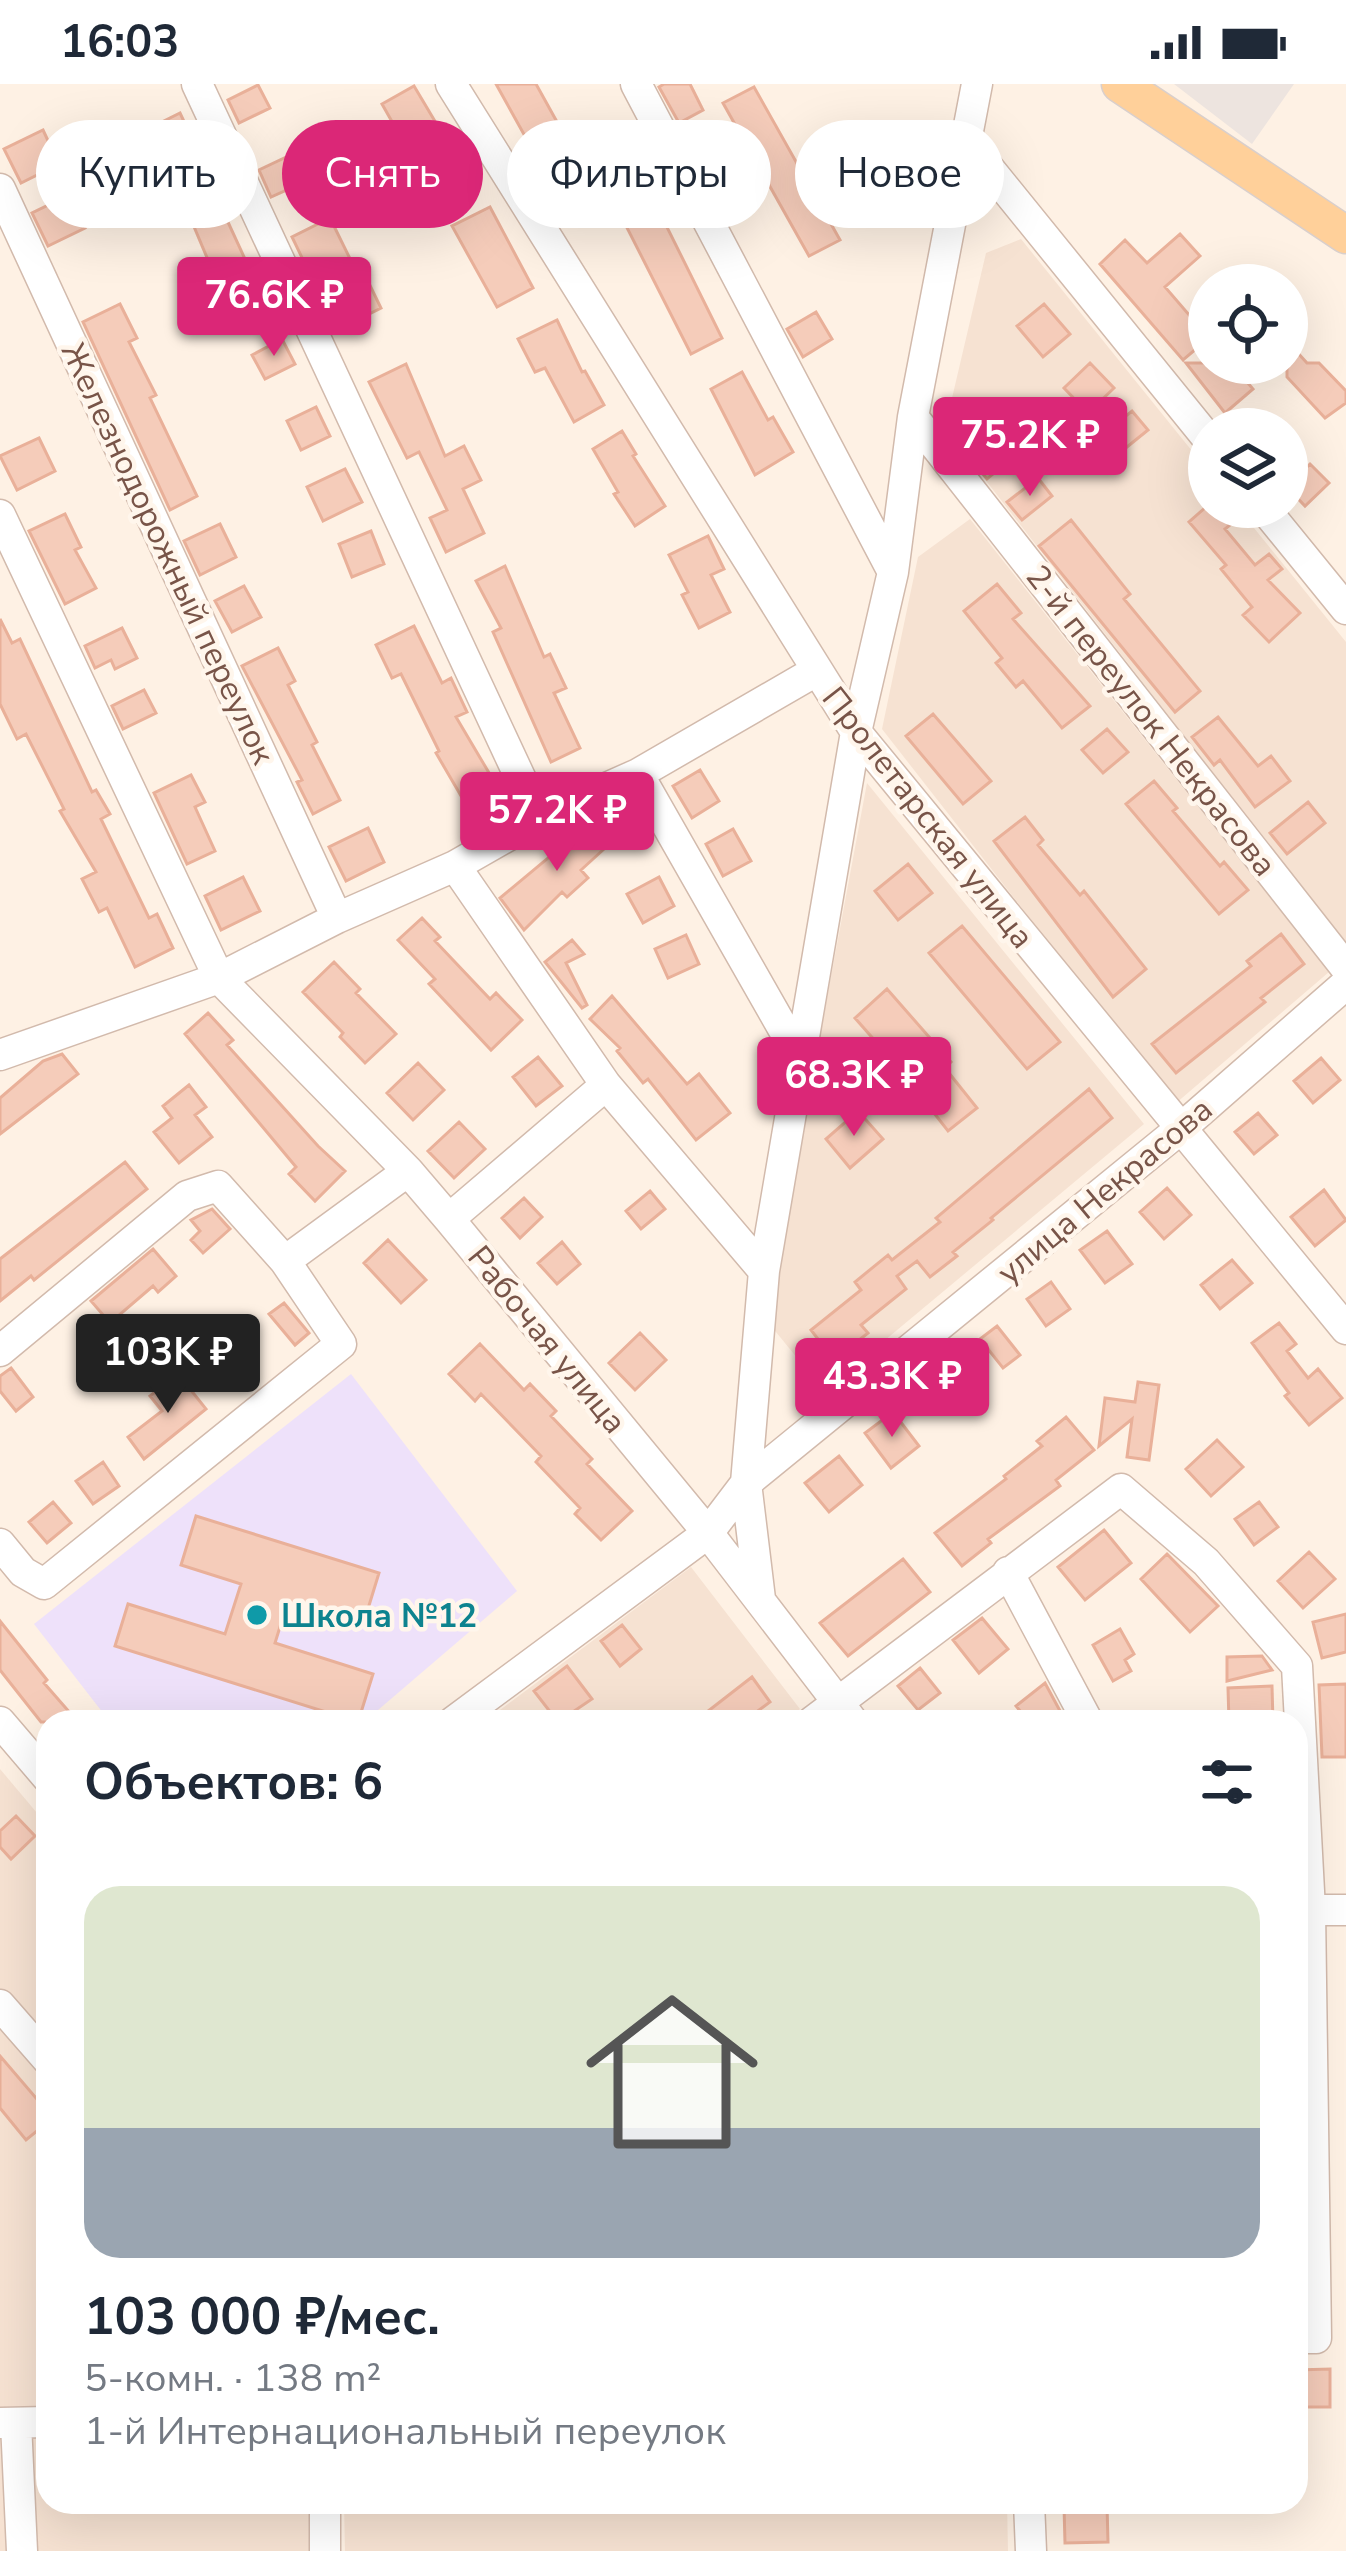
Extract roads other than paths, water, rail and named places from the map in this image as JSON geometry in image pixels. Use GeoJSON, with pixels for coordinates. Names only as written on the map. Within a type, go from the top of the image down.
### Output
{"type":"FeatureCollection","features":[{"type":"Feature","properties":{"kind":"main road"},"geometry":{"type":"LineString","coordinates":[[1120,84],[1346,236]]}},
{"type":"Feature","properties":{"kind":"street"},"geometry":{"type":"LineString","coordinates":[[197,84],[539,818]]}},
{"type":"Feature","properties":{"kind":"street","name":"Пролетарская улица"},"geometry":{"type":"LineString","coordinates":[[451,84],[856,732],[1346,1329]]}},
{"type":"Feature","properties":{"kind":"street"},"geometry":{"type":"LineString","coordinates":[[636,84],[893,572]]}},
{"type":"Feature","properties":{"kind":"street"},"geometry":{"type":"LineString","coordinates":[[969,120],[977,84]]}},
{"type":"Feature","properties":{"kind":"street"},"geometry":{"type":"LineString","coordinates":[[1004,187],[1188,414]]}},
{"type":"Feature","properties":{"kind":"street","name":"Железнодорожный переулок"},"geometry":{"type":"LineString","coordinates":[[0,189],[338,918]]}},
{"type":"Feature","properties":{"kind":"street"},"geometry":{"type":"LineString","coordinates":[[760,1599],[746,1483],[764,1270],[856,732],[893,572],[913,417],[948,228]]}},
{"type":"Feature","properties":{"kind":"street","name":"2-й переулок Некрасова"},"geometry":{"type":"LineString","coordinates":[[913,417],[1346,968]]}},
{"type":"Feature","properties":{"kind":"street","name":"Рабочая улица"},"geometry":{"type":"LineString","coordinates":[[0,515],[219,978],[408,1171],[707,1532],[844,1710]]}},
{"type":"Feature","properties":{"kind":"street"},"geometry":{"type":"LineString","coordinates":[[1280,528],[1346,609]]}},
{"type":"Feature","properties":{"kind":"street"},"geometry":{"type":"LineString","coordinates":[[0,1055],[219,978],[455,866],[539,818],[638,774],[816,671]]}},
{"type":"Feature","properties":{"kind":"street"},"geometry":{"type":"LineString","coordinates":[[638,774],[800,1058]]}},
{"type":"Feature","properties":{"kind":"street"},"geometry":{"type":"LineString","coordinates":[[455,866],[606,1084],[764,1270]]}},
{"type":"Feature","properties":{"kind":"street","name":"улица Некрасова"},"geometry":{"type":"LineString","coordinates":[[707,1532],[746,1483],[1179,1130],[1346,984]]}},
{"type":"Feature","properties":{"kind":"street"},"geometry":{"type":"LineString","coordinates":[[449,1219],[606,1084]]}},
{"type":"Feature","properties":{"kind":"street"},"geometry":{"type":"LineString","coordinates":[[285,1261],[408,1171]]}},
{"type":"Feature","properties":{"kind":"street"},"geometry":{"type":"LineString","coordinates":[[0,1351],[187,1196],[218,1186],[285,1261],[341,1344],[44,1584],[22,1572],[0,1544]]}},
{"type":"Feature","properties":{"kind":"street"},"geometry":{"type":"LineString","coordinates":[[848,1710],[1008,1572],[1121,1489],[1206,1562],[1298,1666],[1299,1710]]}},
{"type":"Feature","properties":{"kind":"street"},"geometry":{"type":"LineString","coordinates":[[469,1710],[707,1532]]}},
{"type":"Feature","properties":{"kind":"street"},"geometry":{"type":"LineString","coordinates":[[1008,1572],[1082,1710]]}},
{"type":"Feature","properties":{"kind":"street"},"geometry":{"type":"LineString","coordinates":[[0,1722],[36,1764]]}},
{"type":"Feature","properties":{"kind":"street"},"geometry":{"type":"LineString","coordinates":[[1308,1910],[1346,1910]]}},
{"type":"Feature","properties":{"kind":"street"},"geometry":{"type":"LineString","coordinates":[[0,2005],[36,2041]]}},
{"type":"Feature","properties":{"kind":"street"},"geometry":{"type":"LineString","coordinates":[[1308,2075],[1316,2338],[1308,2338]]}},
{"type":"Feature","properties":{"kind":"street"},"geometry":{"type":"LineString","coordinates":[[8,2423],[22,2551]]}},
{"type":"Feature","properties":{"kind":"street"},"geometry":{"type":"LineString","coordinates":[[325,2514],[326,2551]]}},
{"type":"Feature","properties":{"kind":"street"},"geometry":{"type":"LineString","coordinates":[[1029,2514],[1031,2551]]}},
{"type":"Feature","properties":{"kind":"place","name":"Школа №12"},"geometry":{"type":"Point","coordinates":[257,1615]}}]}
